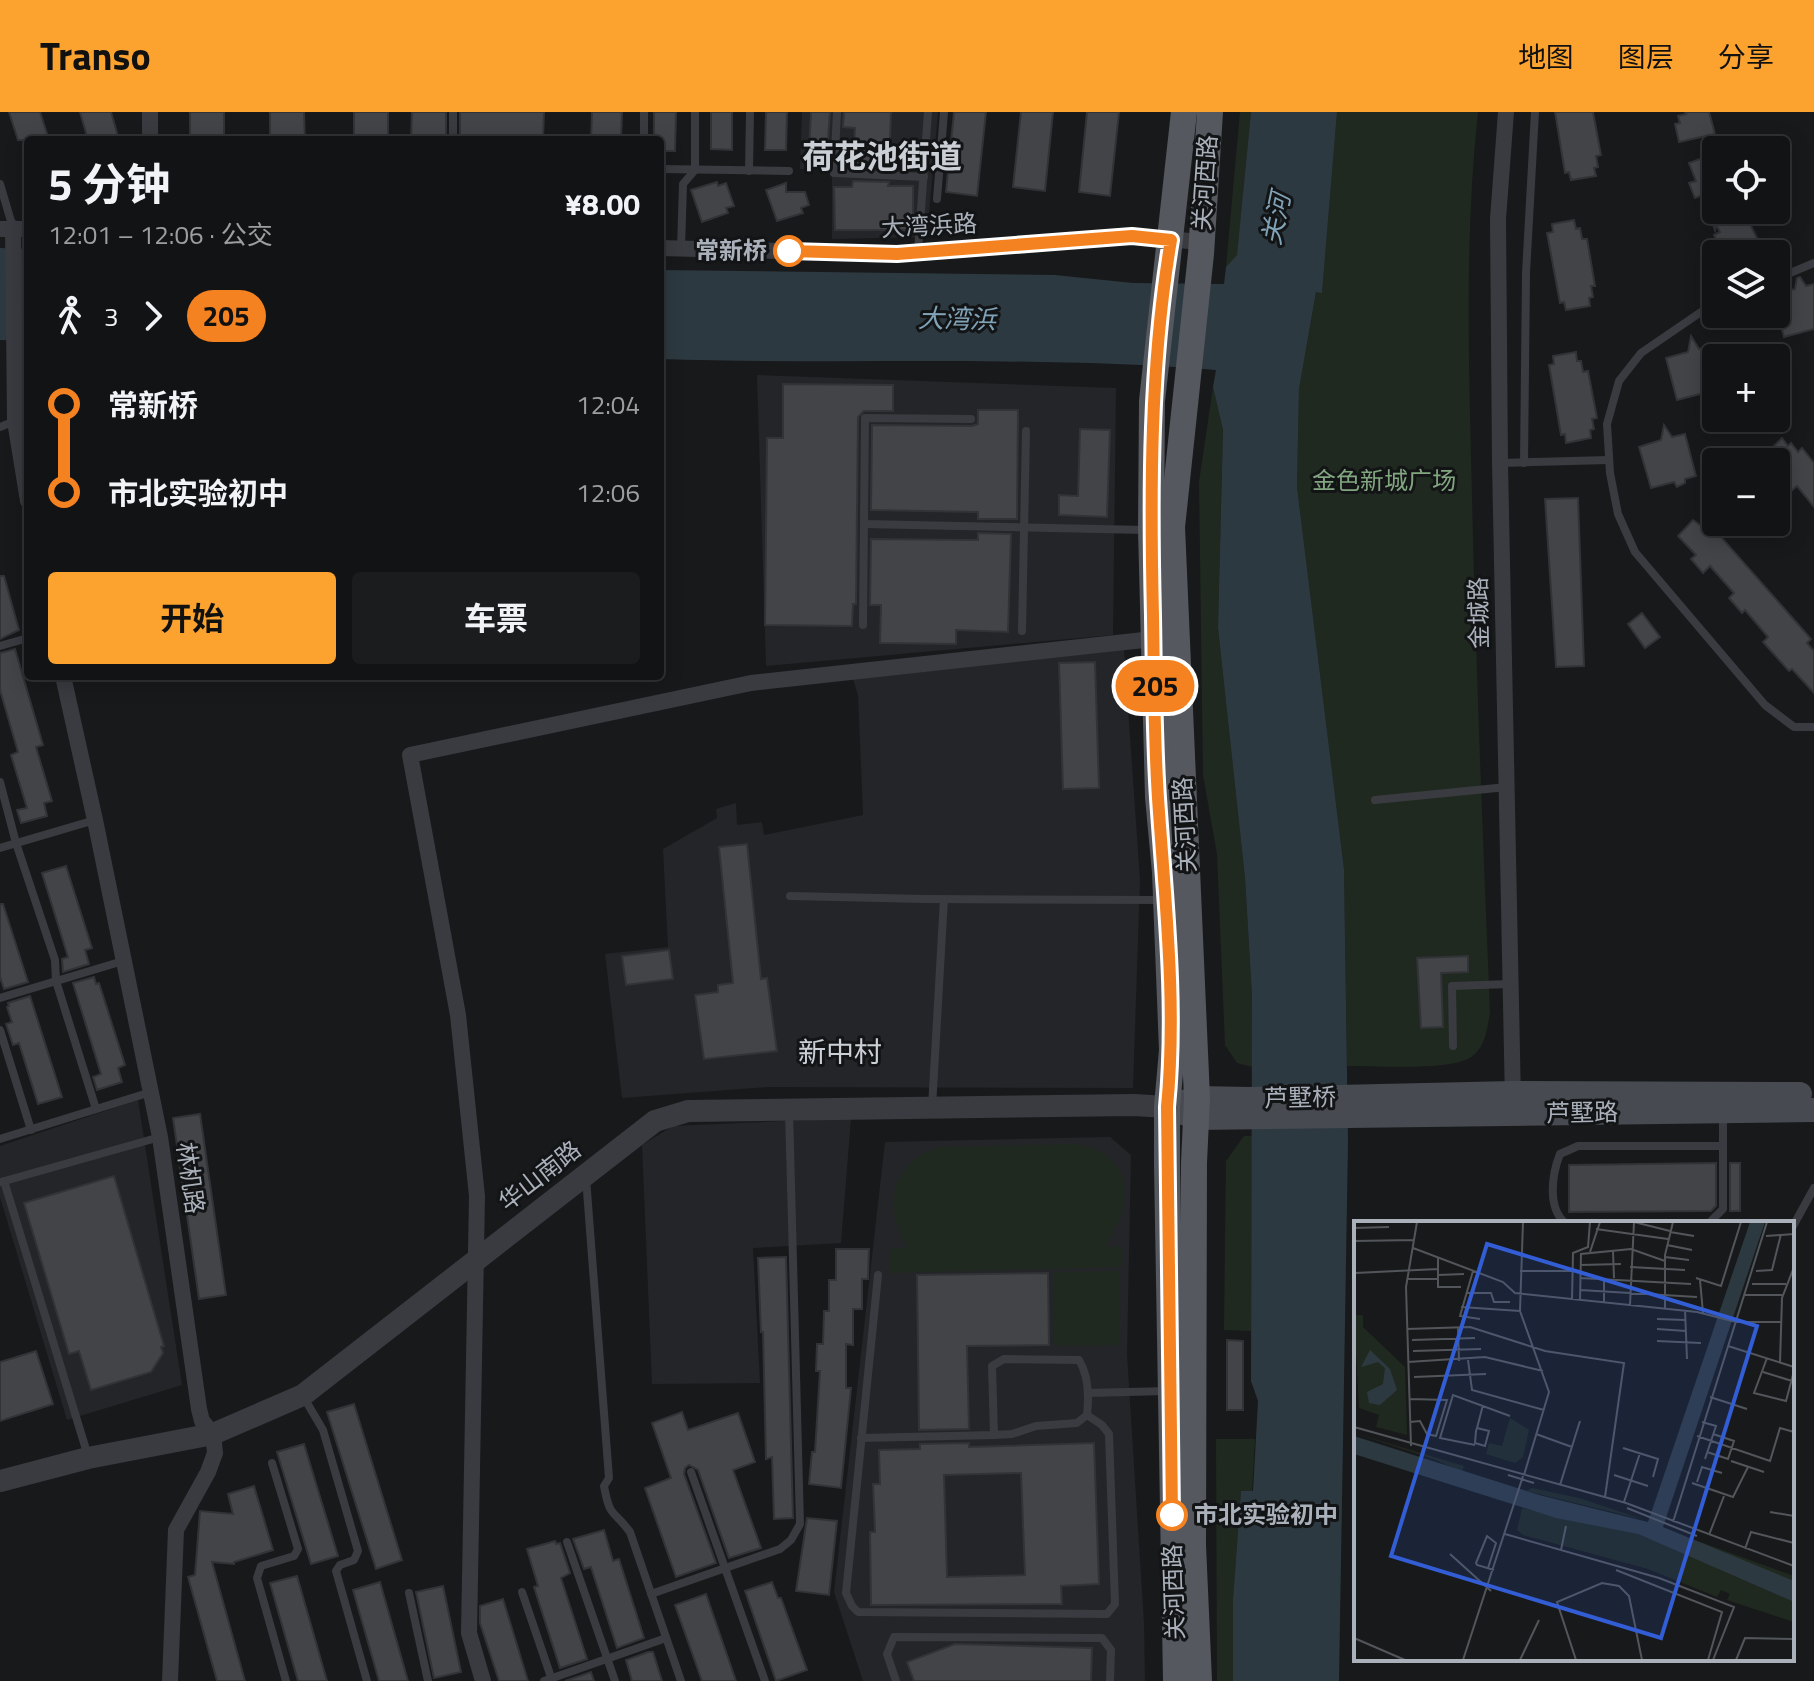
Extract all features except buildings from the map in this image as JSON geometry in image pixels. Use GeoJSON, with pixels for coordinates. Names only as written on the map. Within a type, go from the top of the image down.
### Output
{"type":"FeatureCollection","features":[{"type":"Feature","properties":{"kind":"main road","name":"关河西路"},"geometry":{"type":"LineString","coordinates":[[1176,1681],[1167,1107],[1172,1050],[1158,797],[1151,530],[1152,401],[1184,112]]}},
{"type":"Feature","properties":{"kind":"main road","name":"关河西路"},"geometry":{"type":"LineString","coordinates":[[1199,1681],[1193,1545],[1194,1163],[1197,1108],[1172,527],[1201,248],[1210,112]]}},
{"type":"Feature","properties":{"kind":"main road","name":"芦墅路"},"geometry":{"type":"LineString","coordinates":[[1350,1106],[1814,1094]]}},
{"type":"Feature","properties":{"kind":"main road","name":"芦墅路"},"geometry":{"type":"LineString","coordinates":[[1513,1103],[1723,1111],[1814,1110]]}},
{"type":"Feature","properties":{"kind":"main road","name":"芦墅桥"},"geometry":{"type":"LineString","coordinates":[[1197,1108],[1350,1106]]}},
{"type":"Feature","properties":{"kind":"main road"},"geometry":{"type":"LineString","coordinates":[[1167,1107],[1197,1108]]}},
{"type":"Feature","properties":{"kind":"street"},"geometry":{"type":"LineString","coordinates":[[150,112],[150,136]]}},
{"type":"Feature","properties":{"kind":"street","name":"金城路"},"geometry":{"type":"LineString","coordinates":[[1506,112],[1498,219],[1513,1103]]}},
{"type":"Feature","properties":{"kind":"street"},"geometry":{"type":"LineString","coordinates":[[14,231],[13,342],[7,424],[24,486]]}},
{"type":"Feature","properties":{"kind":"street","name":"大湾浜路"},"geometry":{"type":"LineString","coordinates":[[664,248],[918,253],[1132,236],[1170,246],[1201,248]]}},
{"type":"Feature","properties":{"kind":"street"},"geometry":{"type":"LineString","coordinates":[[483,1681],[469,1633],[477,1196],[458,1015],[410,755],[751,683],[1153,639]]}},
{"type":"Feature","properties":{"kind":"street","name":"林机路"},"geometry":{"type":"LineString","coordinates":[[64,680],[160,1137],[199,1409],[202,1421],[213,1434]]}},
{"type":"Feature","properties":{"kind":"street","name":"华山南路"},"geometry":{"type":"LineString","coordinates":[[0,1481],[88,1458],[213,1434],[303,1395],[655,1121],[688,1111],[1167,1107]]}},
{"type":"Feature","properties":{"kind":"street"},"geometry":{"type":"LineString","coordinates":[[170,1681],[176,1530],[208,1472],[215,1453],[213,1434]]}},
{"type":"Feature","properties":{"kind":"lane"},"geometry":{"type":"LineString","coordinates":[[453,112],[453,136]]}},
{"type":"Feature","properties":{"kind":"lane"},"geometry":{"type":"LineString","coordinates":[[644,112],[644,136]]}},
{"type":"Feature","properties":{"kind":"lane"},"geometry":{"type":"LineString","coordinates":[[681,248],[683,184],[695,170],[695,112]]}},
{"type":"Feature","properties":{"kind":"lane"},"geometry":{"type":"LineString","coordinates":[[749,171],[750,112]]}},
{"type":"Feature","properties":{"kind":"lane"},"geometry":{"type":"LineString","coordinates":[[837,112],[834,173],[924,177]]}},
{"type":"Feature","properties":{"kind":"lane"},"geometry":{"type":"LineString","coordinates":[[918,253],[928,112]]}},
{"type":"Feature","properties":{"kind":"lane"},"geometry":{"type":"LineString","coordinates":[[937,199],[944,112]]}},
{"type":"Feature","properties":{"kind":"lane"},"geometry":{"type":"LineString","coordinates":[[1524,463],[1526,273],[1535,112]]}},
{"type":"Feature","properties":{"kind":"lane"},"geometry":{"type":"LineString","coordinates":[[664,169],[789,171]]}},
{"type":"Feature","properties":{"kind":"lane"},"geometry":{"type":"LineString","coordinates":[[0,184],[14,231]]}},
{"type":"Feature","properties":{"kind":"lane"},"geometry":{"type":"LineString","coordinates":[[1790,273],[1814,263]]}},
{"type":"Feature","properties":{"kind":"lane"},"geometry":{"type":"LineString","coordinates":[[1702,312],[1641,353],[1619,381],[1607,424],[1618,514],[1635,552],[1765,705],[1794,727],[1814,727]]}},
{"type":"Feature","properties":{"kind":"lane"},"geometry":{"type":"LineString","coordinates":[[863,625],[865,418],[971,419]]}},
{"type":"Feature","properties":{"kind":"lane"},"geometry":{"type":"LineString","coordinates":[[1022,631],[1026,431]]}},
{"type":"Feature","properties":{"kind":"lane"},"geometry":{"type":"LineString","coordinates":[[1500,463],[1609,460]]}},
{"type":"Feature","properties":{"kind":"lane"},"geometry":{"type":"LineString","coordinates":[[864,524],[1151,530]]}},
{"type":"Feature","properties":{"kind":"lane"},"geometry":{"type":"LineString","coordinates":[[0,646],[24,639]]}},
{"type":"Feature","properties":{"kind":"lane"},"geometry":{"type":"LineString","coordinates":[[0,782],[16,843],[55,960],[56,981],[96,1109]]}},
{"type":"Feature","properties":{"kind":"lane"},"geometry":{"type":"LineString","coordinates":[[1375,800],[1507,787]]}},
{"type":"Feature","properties":{"kind":"lane"},"geometry":{"type":"LineString","coordinates":[[0,848],[95,820]]}},
{"type":"Feature","properties":{"kind":"lane"},"geometry":{"type":"LineString","coordinates":[[790,896],[1166,900]]}},
{"type":"Feature","properties":{"kind":"lane"},"geometry":{"type":"LineString","coordinates":[[931,1107],[944,899]]}},
{"type":"Feature","properties":{"kind":"lane"},"geometry":{"type":"LineString","coordinates":[[0,998],[124,960]]}},
{"type":"Feature","properties":{"kind":"lane"},"geometry":{"type":"LineString","coordinates":[[1453,1046],[1452,986],[1510,984]]}},
{"type":"Feature","properties":{"kind":"lane"},"geometry":{"type":"LineString","coordinates":[[0,1030],[31,1130]]}},
{"type":"Feature","properties":{"kind":"lane"},"geometry":{"type":"LineString","coordinates":[[0,1139],[151,1092]]}},
{"type":"Feature","properties":{"kind":"lane"},"geometry":{"type":"LineString","coordinates":[[651,1594],[780,1549],[791,1540],[800,1524],[789,1109]]}},
{"type":"Feature","properties":{"kind":"lane"},"geometry":{"type":"LineString","coordinates":[[1711,1221],[1723,1209],[1723,1111]]}},
{"type":"Feature","properties":{"kind":"lane"},"geometry":{"type":"LineString","coordinates":[[88,1458],[2,1182],[160,1137]]}},
{"type":"Feature","properties":{"kind":"lane"},"geometry":{"type":"LineString","coordinates":[[1561,1221],[1554,1206],[1554,1169],[1560,1154],[1578,1146],[1722,1146]]}},
{"type":"Feature","properties":{"kind":"lane"},"geometry":{"type":"LineString","coordinates":[[586,1173],[609,1478],[604,1486],[611,1515],[630,1532],[681,1681]]}},
{"type":"Feature","properties":{"kind":"lane"},"geometry":{"type":"LineString","coordinates":[[1794,1224],[1814,1188]]}},
{"type":"Feature","properties":{"kind":"lane"},"geometry":{"type":"LineString","coordinates":[[878,1275],[846,1593],[858,1612],[1107,1614],[1115,1604],[1109,1434],[1087,1415]]}},
{"type":"Feature","properties":{"kind":"lane"},"geometry":{"type":"LineString","coordinates":[[861,1438],[994,1435],[1012,1434],[1036,1426],[1077,1423],[1087,1415],[1088,1393],[1086,1371],[1079,1360],[1004,1359],[992,1366],[994,1435]]}},
{"type":"Feature","properties":{"kind":"lane"},"geometry":{"type":"LineString","coordinates":[[1088,1393],[1170,1391]]}},
{"type":"Feature","properties":{"kind":"lane"},"geometry":{"type":"LineString","coordinates":[[303,1395],[323,1430],[358,1551],[354,1560],[340,1565],[336,1571],[367,1681]]}},
{"type":"Feature","properties":{"kind":"lane"},"geometry":{"type":"LineString","coordinates":[[272,1463],[298,1549],[294,1556],[261,1566],[257,1578],[286,1681]]}},
{"type":"Feature","properties":{"kind":"lane"},"geometry":{"type":"LineString","coordinates":[[691,1472],[765,1681]]}},
{"type":"Feature","properties":{"kind":"lane"},"geometry":{"type":"LineString","coordinates":[[567,1542],[615,1681]]}},
{"type":"Feature","properties":{"kind":"lane"},"geometry":{"type":"LineString","coordinates":[[522,1592],[549,1680],[666,1638]]}},
{"type":"Feature","properties":{"kind":"lane"},"geometry":{"type":"LineString","coordinates":[[409,1593],[428,1681]]}},
{"type":"Feature","properties":{"kind":"lane"},"geometry":{"type":"LineString","coordinates":[[896,1681],[887,1654],[894,1637],[1102,1638],[1111,1650],[1110,1681]]}},
{"type":"Feature","properties":{"kind":"shaded area"},"geometry":{"type":"Polygon","coordinates":[[[802,112],[938,112],[927,237],[832,239],[832,170],[800,169],[802,112]]]}},
{"type":"Feature","properties":{"kind":"shaded area"},"geometry":{"type":"Polygon","coordinates":[[[757,375],[1116,388],[1113,635],[766,666],[757,375]]]}},
{"type":"Feature","properties":{"kind":"shaded area"},"geometry":{"type":"Polygon","coordinates":[[[1124,650],[1140,880],[1133,1088],[768,1087],[622,1098],[605,954],[668,947],[663,849],[717,818],[716,809],[736,803],[737,825],[762,822],[764,835],[863,815],[858,695],[853,679],[1124,650]]]}},
{"type":"Feature","properties":{"kind":"shaded area"},"geometry":{"type":"Polygon","coordinates":[[[138,1100],[182,1385],[67,1420],[0,1197],[0,1146],[138,1100]]]}},
{"type":"Feature","properties":{"kind":"shaded area"},"geometry":{"type":"Polygon","coordinates":[[[851,1118],[841,1243],[753,1248],[760,1383],[652,1384],[642,1145],[673,1126],[851,1118]]]}},
{"type":"Feature","properties":{"kind":"shaded area"},"geometry":{"type":"Polygon","coordinates":[[[1110,1137],[1131,1155],[1127,1354],[1145,1681],[863,1681],[834,1592],[885,1142],[1110,1137]]]}},
{"type":"Feature","properties":{"kind":"green space"},"geometry":{"type":"Polygon","coordinates":[[[1240,112],[1251,112],[1237,256],[1226,267],[1240,112]]]}},
{"type":"Feature","properties":{"kind":"green space","name":"金色新城广场"},"geometry":{"type":"Polygon","coordinates":[[[1337,112],[1478,112],[1469,257],[1469,353],[1490,1013],[1485,1037],[1476,1053],[1447,1064],[1347,1066],[1344,869],[1297,487],[1299,389],[1316,292],[1322,292],[1337,112]]]}},
{"type":"Feature","properties":{"kind":"green space"},"geometry":{"type":"Polygon","coordinates":[[[1213,387],[1223,430],[1218,628],[1245,878],[1252,996],[1252,1067],[1237,1063],[1225,1045],[1217,854],[1203,775],[1199,482],[1213,387]]]}},
{"type":"Feature","properties":{"kind":"green space"},"geometry":{"type":"Polygon","coordinates":[[[1244,1136],[1252,1136],[1251,1331],[1224,1330],[1226,1161],[1244,1136]]]}},
{"type":"Feature","properties":{"kind":"green space"},"geometry":{"type":"Polygon","coordinates":[[[1075,1144],[1110,1158],[1124,1183],[1121,1214],[1105,1246],[1122,1247],[1121,1267],[890,1273],[890,1249],[907,1248],[895,1217],[894,1202],[896,1188],[911,1163],[940,1147],[1075,1144]]]}},
{"type":"Feature","properties":{"kind":"green space"},"geometry":{"type":"Polygon","coordinates":[[[1119,1271],[1120,1345],[1054,1346],[1053,1272],[1119,1271]]]}},
{"type":"Feature","properties":{"kind":"green space"},"geometry":{"type":"Polygon","coordinates":[[[1216,1439],[1255,1439],[1252,1492],[1241,1492],[1233,1599],[1233,1681],[1217,1681],[1216,1439]]]}},
{"type":"Feature","properties":{"kind":"water"},"geometry":{"type":"Polygon","coordinates":[[[1251,112],[1337,112],[1322,293],[1316,292],[1299,389],[1297,487],[1344,869],[1348,1141],[1339,1681],[1233,1681],[1233,1599],[1241,1491],[1253,1491],[1258,1401],[1251,1381],[1252,996],[1245,878],[1218,628],[1223,430],[1213,387],[1216,370],[1078,363],[664,359],[664,270],[1055,275],[1133,283],[1224,284],[1226,267],[1237,255],[1251,112]]]}},
{"type":"Feature","properties":{"kind":"water"},"geometry":{"type":"Polygon","coordinates":[[[0,248],[24,249],[24,341],[0,340],[0,248]]]}},
{"type":"Feature","properties":{"kind":"bus line","name":"205"},"geometry":{"type":"LineString","coordinates":[[789,251],[897,254],[1132,236],[1171,240],[1152,401],[1151,522],[1158,797],[1165,872],[1172,1050],[1167,1107],[1172,1515]]}},
{"type":"Feature","properties":{"kind":"place","name":"常新桥"},"geometry":{"type":"Point","coordinates":[789,251]}},
{"type":"Feature","properties":{"kind":"place","name":"市北实验初中"},"geometry":{"type":"Point","coordinates":[1172,1515]}},
{"type":"Feature","properties":{"kind":"district","name":"荷花池街道"},"geometry":{"type":"Point","coordinates":[882,157]}},
{"type":"Feature","properties":{"kind":"district","name":"新中村"},"geometry":{"type":"Point","coordinates":[840,1052]}},
{"type":"Feature","properties":{"kind":"water label","name":"关河"},"geometry":{"type":"Point","coordinates":[1276,219]}},
{"type":"Feature","properties":{"kind":"water label","name":"大湾浜"},"geometry":{"type":"Point","coordinates":[957,319]}}]}
